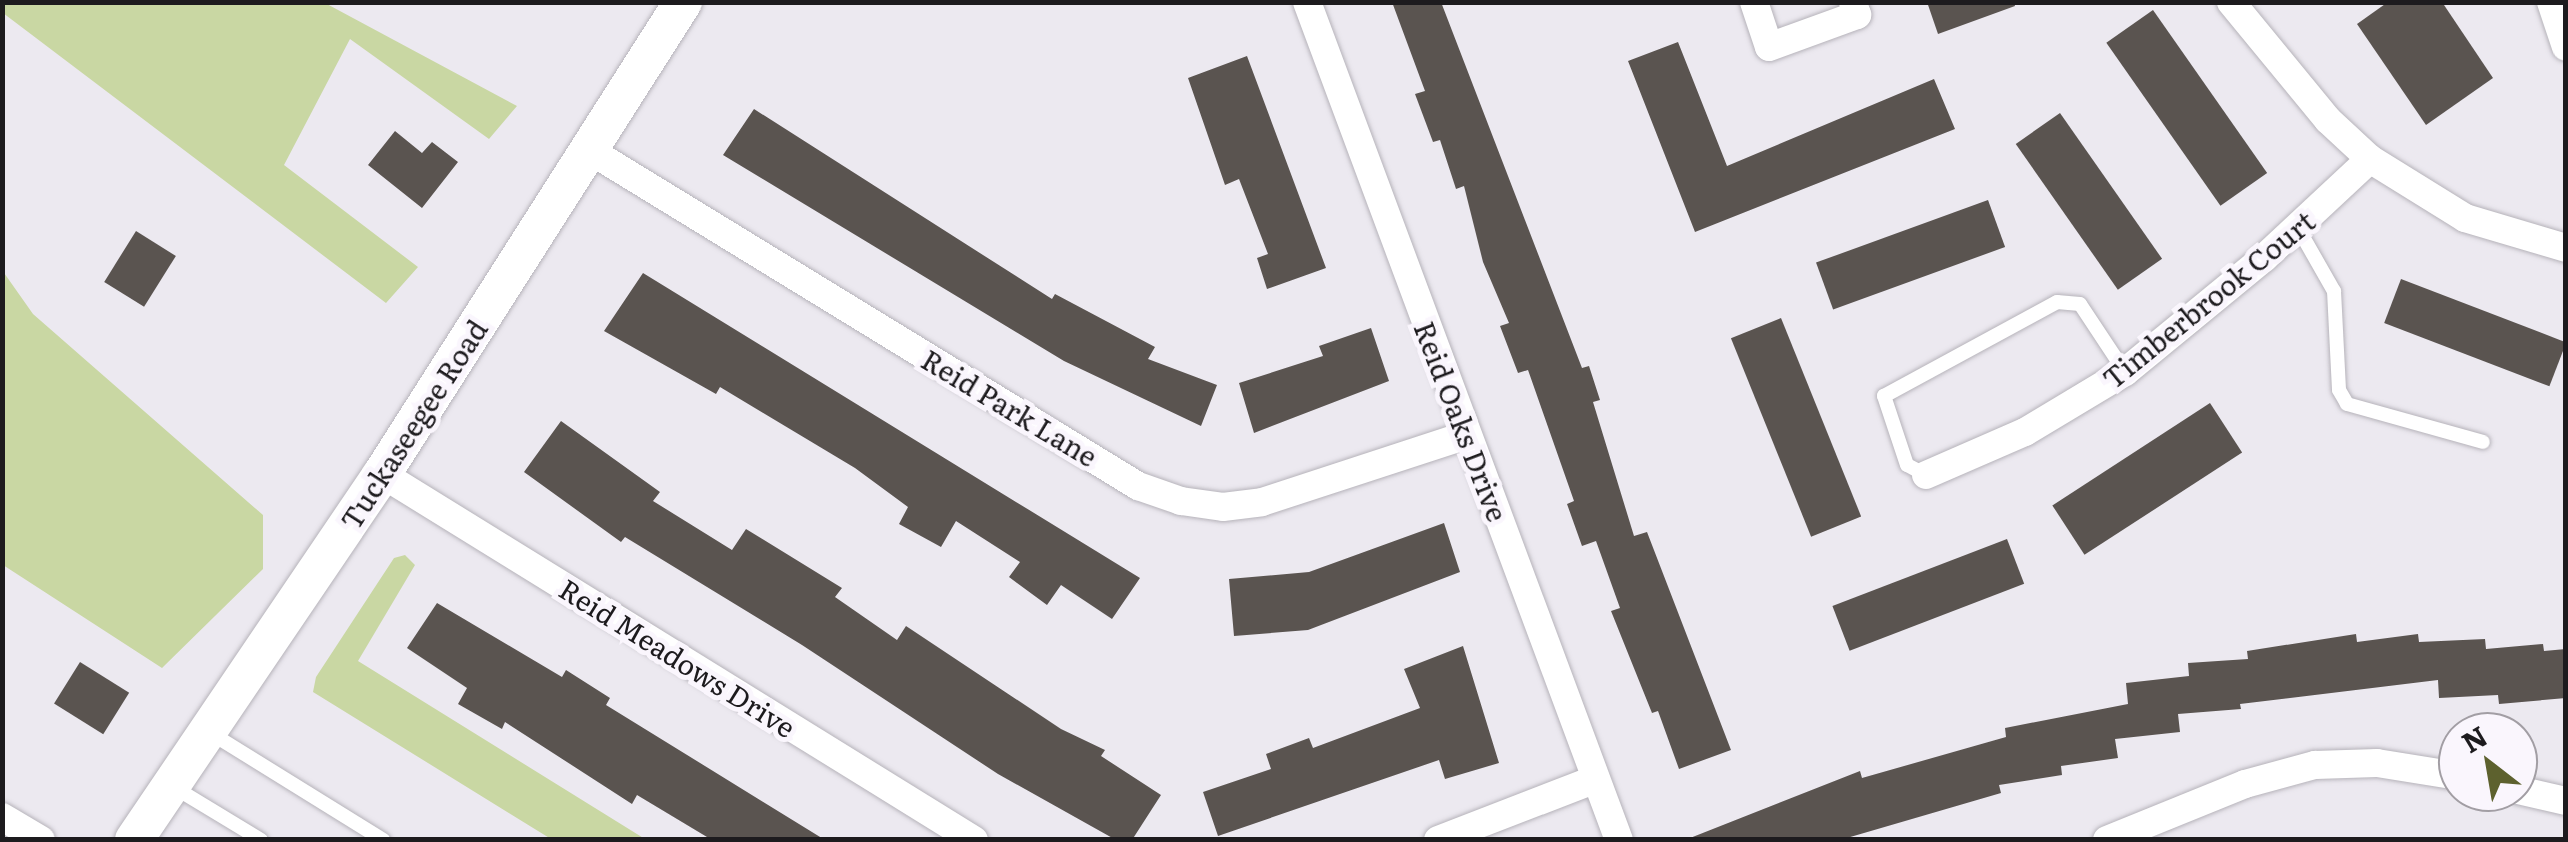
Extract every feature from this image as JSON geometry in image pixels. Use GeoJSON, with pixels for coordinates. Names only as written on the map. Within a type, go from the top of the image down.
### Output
{"type":"FeatureCollection","features":[{"type":"Feature","properties":{"kind":"street","name":"Tuckaseegee Road"},"geometry":{"type":"LineString","coordinates":[[134,840],[382,474],[683,2]]}},
{"type":"Feature","properties":{"kind":"street","name":"Reid Oaks Drive"},"geometry":{"type":"LineString","coordinates":[[1307,2],[1619,840]]}},
{"type":"Feature","properties":{"kind":"street"},"geometry":{"type":"LineString","coordinates":[[1754,2],[1769,47],[1857,14],[1853,2]]}},
{"type":"Feature","properties":{"kind":"street"},"geometry":{"type":"LineString","coordinates":[[2231,2],[2328,120],[2370,159],[2465,218],[2566,248]]}},
{"type":"Feature","properties":{"kind":"street"},"geometry":{"type":"LineString","coordinates":[[2551,2],[2566,47]]}},
{"type":"Feature","properties":{"kind":"street","name":"Reid Park Lane"},"geometry":{"type":"LineString","coordinates":[[589,150],[1138,486],[1182,501],[1222,507],[1262,502],[1467,435]]}},
{"type":"Feature","properties":{"kind":"street","name":"Timberbrook Court"},"geometry":{"type":"LineString","coordinates":[[1926,475],[2025,432],[2125,372],[2298,228],[2370,159]]}},
{"type":"Feature","properties":{"kind":"street","name":"Reid Meadows Drive"},"geometry":{"type":"LineString","coordinates":[[382,474],[974,840]]}},
{"type":"Feature","properties":{"kind":"street"},"geometry":{"type":"LineString","coordinates":[[2106,840],[2245,784],[2315,766],[2377,763],[2438,773]]}},
{"type":"Feature","properties":{"kind":"street"},"geometry":{"type":"LineString","coordinates":[[1438,840],[1596,779]]}},
{"type":"Feature","properties":{"kind":"street"},"geometry":{"type":"LineString","coordinates":[[2538,794],[2566,800]]}},
{"type":"Feature","properties":{"kind":"street"},"geometry":{"type":"LineString","coordinates":[[2,817],[41,840]]}},
{"type":"Feature","properties":{"kind":"lane"},"geometry":{"type":"LineString","coordinates":[[2298,228],[2334,292],[2339,390],[2347,404],[2483,442]]}},
{"type":"Feature","properties":{"kind":"lane"},"geometry":{"type":"LineString","coordinates":[[1926,475],[1907,465],[1884,396],[2057,302],[2080,304],[2125,372]]}},
{"type":"Feature","properties":{"kind":"lane"},"geometry":{"type":"LineString","coordinates":[[207,731],[383,840]]}},
{"type":"Feature","properties":{"kind":"lane"},"geometry":{"type":"LineString","coordinates":[[171,785],[261,840]]}},
{"type":"Feature","properties":{"kind":"green space"},"geometry":{"type":"Polygon","coordinates":[[[2,3],[325,3],[517,106],[489,139],[350,39],[284,165],[418,267],[386,303],[3,13],[2,3]]]}},
{"type":"Feature","properties":{"kind":"green space"},"geometry":{"type":"Polygon","coordinates":[[[2,270],[33,314],[263,515],[263,569],[162,668],[3,565],[2,270]]]}},
{"type":"Feature","properties":{"kind":"green space"},"geometry":{"type":"Polygon","coordinates":[[[405,555],[415,565],[358,661],[645,839],[551,839],[313,692],[316,677],[394,558],[405,555]]]}},
{"type":"Feature","properties":{"kind":"building"},"geometry":{"type":"Polygon","coordinates":[[[1392,2],[1441,2],[1582,368],[1589,366],[1600,400],[1593,402],[1634,536],[1647,532],[1731,750],[1679,769],[1658,711],[1652,713],[1611,611],[1620,608],[1596,541],[1582,546],[1567,504],[1574,501],[1528,370],[1518,373],[1500,326],[1509,323],[1483,262],[1464,186],[1456,189],[1440,140],[1433,142],[1415,94],[1425,91],[1392,2]]]}},
{"type":"Feature","properties":{"kind":"building"},"geometry":{"type":"Polygon","coordinates":[[[1927,2],[2014,2],[2015,6],[1938,34],[1927,2]]]}},
{"type":"Feature","properties":{"kind":"building"},"geometry":{"type":"Polygon","coordinates":[[[2388,2],[2442,2],[2493,78],[2426,125],[2357,24],[2388,2]]]}},
{"type":"Feature","properties":{"kind":"building"},"geometry":{"type":"Polygon","coordinates":[[[2153,10],[2267,173],[2220,206],[2106,43],[2153,10]]]}},
{"type":"Feature","properties":{"kind":"building"},"geometry":{"type":"Polygon","coordinates":[[[1678,42],[1727,166],[1934,79],[1955,129],[1695,232],[1628,61],[1678,42]]]}},
{"type":"Feature","properties":{"kind":"building"},"geometry":{"type":"Polygon","coordinates":[[[1247,56],[1326,268],[1267,289],[1257,258],[1268,254],[1239,179],[1225,185],[1188,78],[1247,56]]]}},
{"type":"Feature","properties":{"kind":"building"},"geometry":{"type":"Polygon","coordinates":[[[754,109],[1052,299],[1055,294],[1155,347],[1148,359],[1217,385],[1201,426],[1064,361],[723,155],[754,109]]]}},
{"type":"Feature","properties":{"kind":"building"},"geometry":{"type":"Polygon","coordinates":[[[2060,113],[2162,259],[2118,290],[2016,144],[2060,113]]]}},
{"type":"Feature","properties":{"kind":"building"},"geometry":{"type":"Polygon","coordinates":[[[395,131],[422,153],[432,142],[458,162],[422,208],[368,165],[395,131]]]}},
{"type":"Feature","properties":{"kind":"building"},"geometry":{"type":"Polygon","coordinates":[[[1988,200],[2005,247],[1833,310],[1816,263],[1988,200]]]}},
{"type":"Feature","properties":{"kind":"building"},"geometry":{"type":"Polygon","coordinates":[[[136,231],[176,256],[144,307],[104,282],[136,231]]]}},
{"type":"Feature","properties":{"kind":"building"},"geometry":{"type":"Polygon","coordinates":[[[643,273],[1140,578],[1112,619],[1061,585],[1047,605],[1009,577],[1020,562],[956,521],[941,547],[899,524],[908,507],[855,468],[720,387],[716,394],[604,331],[643,273]]]}},
{"type":"Feature","properties":{"kind":"building"},"geometry":{"type":"Polygon","coordinates":[[[2401,279],[2566,342],[2549,386],[2384,323],[2401,279]]]}},
{"type":"Feature","properties":{"kind":"building"},"geometry":{"type":"Polygon","coordinates":[[[1781,318],[1861,516],[1811,537],[1731,338],[1781,318]]]}},
{"type":"Feature","properties":{"kind":"building"},"geometry":{"type":"Polygon","coordinates":[[[1371,328],[1389,381],[1254,433],[1239,383],[1323,356],[1319,346],[1371,328]]]}},
{"type":"Feature","properties":{"kind":"building"},"geometry":{"type":"Polygon","coordinates":[[[2210,403],[2242,452],[2084,555],[2052,505],[2210,403]]]}},
{"type":"Feature","properties":{"kind":"building"},"geometry":{"type":"Polygon","coordinates":[[[561,421],[660,492],[653,501],[732,550],[746,529],[842,588],[835,597],[897,640],[906,626],[1061,729],[1105,750],[1101,756],[1161,795],[1132,840],[1116,840],[998,774],[802,645],[625,537],[621,542],[524,472],[561,421]]]}},
{"type":"Feature","properties":{"kind":"building"},"geometry":{"type":"Polygon","coordinates":[[[1444,523],[1460,572],[1308,630],[1234,636],[1229,579],[1309,572],[1444,523]]]}},
{"type":"Feature","properties":{"kind":"building"},"geometry":{"type":"Polygon","coordinates":[[[2007,539],[2024,584],[1850,651],[1832,606],[2007,539]]]}},
{"type":"Feature","properties":{"kind":"building"},"geometry":{"type":"Polygon","coordinates":[[[437,603],[562,677],[566,670],[610,698],[606,705],[825,840],[712,840],[637,795],[632,804],[505,722],[502,729],[458,704],[467,688],[407,648],[437,603]]]}},
{"type":"Feature","properties":{"kind":"building"},"geometry":{"type":"Polygon","coordinates":[[[2356,634],[2357,642],[2418,634],[2419,642],[2485,639],[2486,649],[2543,644],[2544,651],[2566,649],[2566,698],[2499,704],[2498,695],[2439,698],[2438,680],[2240,704],[2241,709],[2178,714],[2180,732],[2115,739],[2118,758],[2061,766],[2062,775],[1999,785],[2001,793],[1840,840],[1685,840],[1860,771],[1862,778],[2006,737],[2005,728],[2128,704],[2126,683],[2189,676],[2188,663],[2248,659],[2247,651],[2356,634]]]}},
{"type":"Feature","properties":{"kind":"building"},"geometry":{"type":"Polygon","coordinates":[[[1463,646],[1499,763],[1445,779],[1439,760],[1218,836],[1203,792],[1271,769],[1266,754],[1309,738],[1313,748],[1420,708],[1404,669],[1463,646]]]}},
{"type":"Feature","properties":{"kind":"building"},"geometry":{"type":"Polygon","coordinates":[[[80,662],[129,693],[103,734],[54,704],[80,662]]]}}]}
